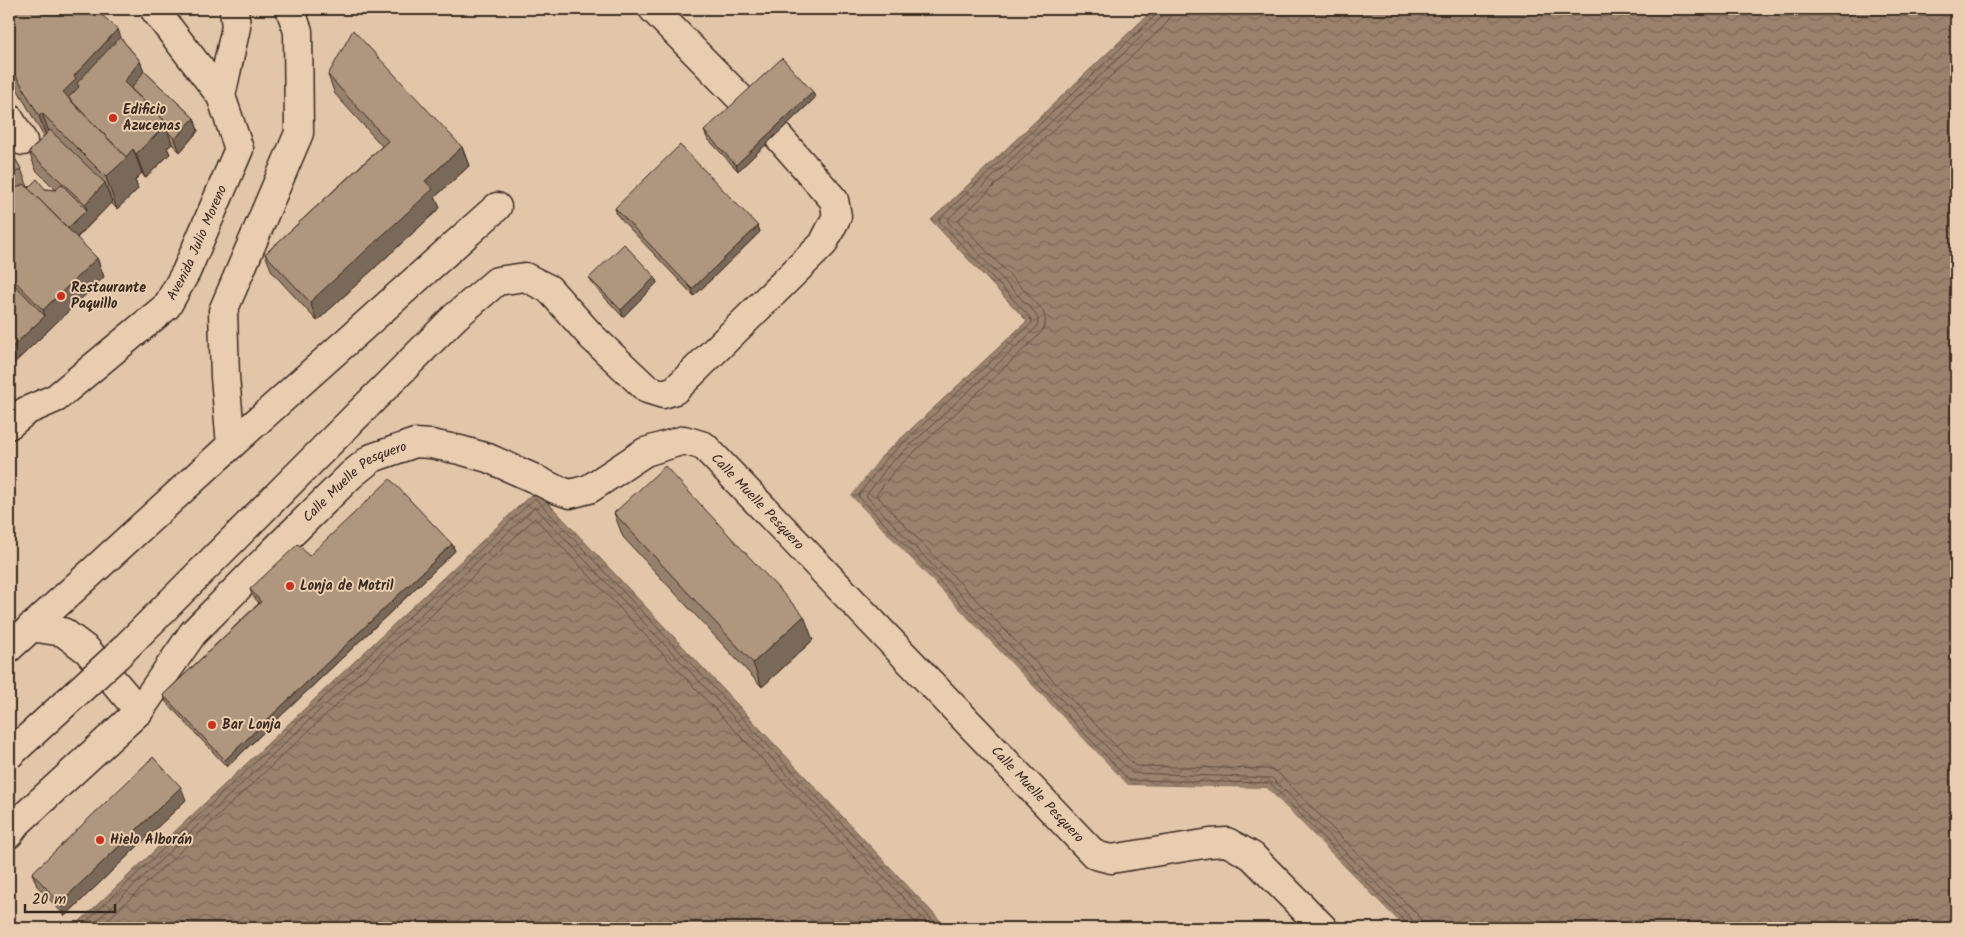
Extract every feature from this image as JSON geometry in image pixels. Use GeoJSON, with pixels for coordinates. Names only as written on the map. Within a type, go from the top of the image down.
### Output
{"type":"FeatureCollection","features":[{"type":"Feature","properties":{"kind":"street","name":"Avenida Julio Moreno"},"geometry":{"type":"LineString","coordinates":[[18,418],[56,398],[167,306],[186,272],[239,149],[221,96],[154,9]]}},
{"type":"Feature","properties":{"kind":"street"},"geometry":{"type":"LineString","coordinates":[[221,96],[236,27],[234,9]]}},
{"type":"Feature","properties":{"kind":"street"},"geometry":{"type":"LineString","coordinates":[[231,445],[225,377],[223,311],[299,133],[298,31],[290,9]]}},
{"type":"Feature","properties":{"kind":"street"},"geometry":{"type":"LineString","coordinates":[[653,9],[744,102]]}},
{"type":"Feature","properties":{"kind":"street"},"geometry":{"type":"LineString","coordinates":[[9,118],[23,140]]}},
{"type":"Feature","properties":{"kind":"street"},"geometry":{"type":"LineString","coordinates":[[9,755],[117,656],[455,318],[498,281],[525,276],[549,289],[592,337],[648,389],[663,394],[675,390],[823,244],[837,216],[834,200],[777,135]]}},
{"type":"Feature","properties":{"kind":"street"},"geometry":{"type":"LineString","coordinates":[[9,648],[231,445],[497,207]]}},
{"type":"Feature","properties":{"kind":"street","name":"Calle Muelle Pesquero"},"geometry":{"type":"LineString","coordinates":[[9,834],[16,824],[139,711],[193,633],[351,475],[372,458],[415,443],[441,446],[488,458],[554,489],[570,494],[589,489],[646,452],[684,440],[704,446],[1095,855],[1111,859],[1227,842],[1252,856],[1323,928]]}},
{"type":"Feature","properties":{"kind":"street"},"geometry":{"type":"LineString","coordinates":[[32,627],[63,632],[87,650],[139,711]]}},
{"type":"Feature","properties":{"kind":"water"},"geometry":{"type":"Polygon","coordinates":[[[1154,9],[1956,9],[1956,928],[1405,928],[1267,788],[1128,785],[850,496],[880,458],[1027,321],[931,220],[1154,9]]]}},
{"type":"Feature","properties":{"kind":"water"},"geometry":{"type":"Polygon","coordinates":[[[536,490],[947,928],[81,928],[77,924],[536,490]]]}},
{"type":"Feature","properties":{"kind":"pier"},"geometry":{"type":"Polygon","coordinates":[[[878,457],[880,458],[851,496],[1128,785],[1267,788],[1405,928],[1401,928],[1266,790],[1126,787],[848,498],[848,494],[878,457]]]}},
{"type":"Feature","properties":{"kind":"building"},"geometry":{"type":"Polygon","coordinates":[[[9,9],[95,9],[118,29],[74,76],[76,79],[63,92],[127,158],[106,177],[42,113],[39,116],[9,63],[9,9]]]}},
{"type":"Feature","properties":{"kind":"building"},"geometry":{"type":"Polygon","coordinates":[[[353,30],[462,147],[425,181],[433,189],[310,302],[265,254],[388,141],[328,75],[353,30]]]}},
{"type":"Feature","properties":{"kind":"building"},"geometry":{"type":"Polygon","coordinates":[[[120,37],[140,61],[124,82],[164,120],[157,126],[161,130],[136,154],[133,149],[126,157],[68,98],[79,87],[77,83],[120,37]]]}},
{"type":"Feature","properties":{"kind":"building"},"geometry":{"type":"Polygon","coordinates":[[[782,58],[813,92],[736,165],[704,131],[782,58]]]}},
{"type":"Feature","properties":{"kind":"building"},"geometry":{"type":"Polygon","coordinates":[[[144,71],[194,118],[175,139],[168,132],[164,120],[131,89],[144,71]]]}},
{"type":"Feature","properties":{"kind":"building"},"geometry":{"type":"Polygon","coordinates":[[[50,130],[105,183],[85,204],[29,152],[50,130]]]}},
{"type":"Feature","properties":{"kind":"building"},"geometry":{"type":"Polygon","coordinates":[[[680,145],[758,226],[692,289],[615,208],[680,145]]]}},
{"type":"Feature","properties":{"kind":"building"},"geometry":{"type":"Polygon","coordinates":[[[9,148],[21,169],[9,177],[9,148]]]}},
{"type":"Feature","properties":{"kind":"building"},"geometry":{"type":"Polygon","coordinates":[[[37,179],[45,189],[56,190],[61,184],[87,210],[68,228],[28,188],[37,179]]]}},
{"type":"Feature","properties":{"kind":"building"},"geometry":{"type":"Polygon","coordinates":[[[24,184],[97,258],[43,310],[9,275],[9,192],[24,184]]]}},
{"type":"Feature","properties":{"kind":"building"},"geometry":{"type":"Polygon","coordinates":[[[624,244],[655,277],[621,310],[589,278],[624,244]]]}},
{"type":"Feature","properties":{"kind":"building"},"geometry":{"type":"Polygon","coordinates":[[[14,284],[45,316],[9,350],[9,288],[14,284]]]}},
{"type":"Feature","properties":{"kind":"building"},"geometry":{"type":"Polygon","coordinates":[[[665,466],[804,616],[753,663],[614,513],[665,466]]]}},
{"type":"Feature","properties":{"kind":"building"},"geometry":{"type":"Polygon","coordinates":[[[390,479],[452,544],[225,760],[163,695],[261,602],[250,589],[298,544],[309,556],[390,479]]]}},
{"type":"Feature","properties":{"kind":"building"},"geometry":{"type":"Polygon","coordinates":[[[153,757],[181,787],[60,903],[32,873],[153,757]]]}},
{"type":"Feature","properties":{"kind":"place","name":"Edificio Azucenas"},"geometry":{"type":"Point","coordinates":[113,118]}},
{"type":"Feature","properties":{"kind":"place","name":"Restaurante Paquillo"},"geometry":{"type":"Point","coordinates":[61,296]}},
{"type":"Feature","properties":{"kind":"place","name":"Lonja de Motril"},"geometry":{"type":"Point","coordinates":[290,586]}},
{"type":"Feature","properties":{"kind":"place","name":"Bar Lonja"},"geometry":{"type":"Point","coordinates":[212,725]}},
{"type":"Feature","properties":{"kind":"place","name":"Hielo Alborán"},"geometry":{"type":"Point","coordinates":[100,840]}}]}
